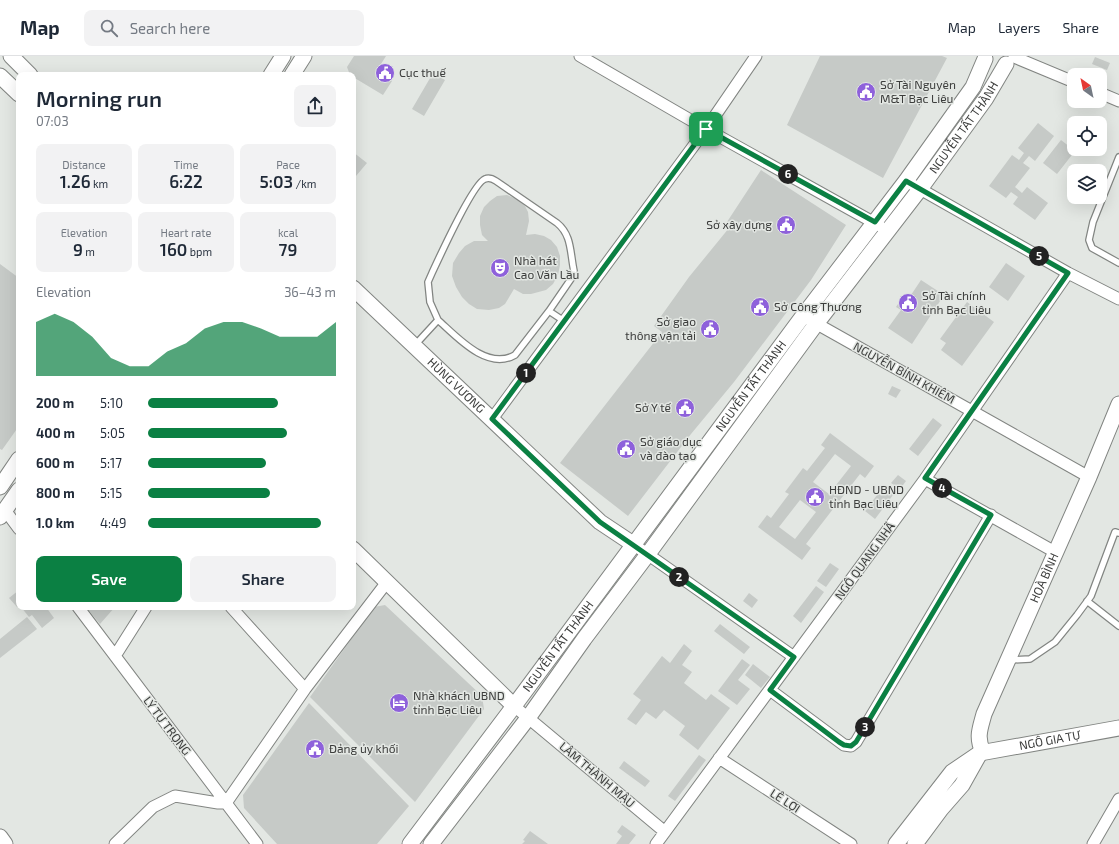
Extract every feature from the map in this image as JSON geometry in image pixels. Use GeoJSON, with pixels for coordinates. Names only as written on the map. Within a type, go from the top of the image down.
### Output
{"type":"FeatureCollection","features":[{"type":"Feature","properties":{"kind":"street"},"geometry":{"type":"LineString","coordinates":[[11,56],[27,72]]}},
{"type":"Feature","properties":{"kind":"street"},"geometry":{"type":"LineString","coordinates":[[273,72],[283,56]]}},
{"type":"Feature","properties":{"kind":"street"},"geometry":{"type":"LineString","coordinates":[[294,72],[304,56]]}},
{"type":"Feature","properties":{"kind":"street"},"geometry":{"type":"LineString","coordinates":[[580,56],[706,129],[875,222],[887,231]]}},
{"type":"Feature","properties":{"kind":"street"},"geometry":{"type":"LineString","coordinates":[[492,419],[706,129],[756,56]]}},
{"type":"Feature","properties":{"kind":"street","name":"NGUYỄN TẤT THÀNH"},"geometry":{"type":"LineString","coordinates":[[984,58],[988,64],[998,67],[1012,59]]}},
{"type":"Feature","properties":{"kind":"street","name":"NGUYỄN TẤT THÀNH"},"geometry":{"type":"LineString","coordinates":[[410,844],[803,316],[906,181],[973,87],[984,58]]}},
{"type":"Feature","properties":{"kind":"street"},"geometry":{"type":"LineString","coordinates":[[1012,59],[1067,79]]}},
{"type":"Feature","properties":{"kind":"street","name":"NGUYỄN TẤT THÀNH"},"geometry":{"type":"LineString","coordinates":[[435,838],[528,718],[584,639],[816,324],[920,189],[986,98],[1012,59]]}},
{"type":"Feature","properties":{"kind":"street"},"geometry":{"type":"LineString","coordinates":[[0,76],[16,91]]}},
{"type":"Feature","properties":{"kind":"street"},"geometry":{"type":"LineString","coordinates":[[1107,96],[1119,102]]}},
{"type":"Feature","properties":{"kind":"street"},"geometry":{"type":"LineString","coordinates":[[906,181],[1068,273],[1119,299]]}},
{"type":"Feature","properties":{"kind":"street","name":"NGÔ QUANG NHÃ"},"geometry":{"type":"LineString","coordinates":[[656,844],[925,478],[1068,273]]}},
{"type":"Feature","properties":{"kind":"street","name":"HÙNG VƯƠNG"},"geometry":{"type":"LineString","coordinates":[[356,291],[415,345],[600,522],[633,544]]}},
{"type":"Feature","properties":{"kind":"street","name":"NGUYỄN BỈNH KHIÊM"},"geometry":{"type":"LineString","coordinates":[[803,316],[1089,477]]}},
{"type":"Feature","properties":{"kind":"street","name":"HOÀ BÌNH"},"geometry":{"type":"LineString","coordinates":[[981,752],[978,735],[984,714],[1089,477],[1119,404]]}},
{"type":"Feature","properties":{"kind":"street"},"geometry":{"type":"LineString","coordinates":[[715,434],[728,444]]}},
{"type":"Feature","properties":{"kind":"street"},"geometry":{"type":"LineString","coordinates":[[0,487],[16,463]]}},
{"type":"Feature","properties":{"kind":"street"},"geometry":{"type":"LineString","coordinates":[[925,478],[1055,552]]}},
{"type":"Feature","properties":{"kind":"street"},"geometry":{"type":"LineString","coordinates":[[16,494],[2,513],[16,526]]}},
{"type":"Feature","properties":{"kind":"street"},"geometry":{"type":"LineString","coordinates":[[770,690],[839,742],[844,745],[851,746],[856,742],[991,515]]}},
{"type":"Feature","properties":{"kind":"street"},"geometry":{"type":"LineString","coordinates":[[633,544],[794,657]]}},
{"type":"Feature","properties":{"kind":"street"},"geometry":{"type":"LineString","coordinates":[[356,552],[514,706]]}},
{"type":"Feature","properties":{"kind":"street"},"geometry":{"type":"LineString","coordinates":[[115,844],[153,807],[175,796],[226,803],[305,689],[387,582]]}},
{"type":"Feature","properties":{"kind":"street","name":"LÝ TỰ TRỌNG"},"geometry":{"type":"LineString","coordinates":[[80,610],[257,844]]}},
{"type":"Feature","properties":{"kind":"street"},"geometry":{"type":"LineString","coordinates":[[115,656],[144,610]]}},
{"type":"Feature","properties":{"kind":"street"},"geometry":{"type":"LineString","coordinates":[[234,610],[305,689]]}},
{"type":"Feature","properties":{"kind":"street"},"geometry":{"type":"LineString","coordinates":[[571,629],[584,639]]}},
{"type":"Feature","properties":{"kind":"street","name":"LÂM THÀNH MẬU"},"geometry":{"type":"LineString","coordinates":[[514,706],[665,832]]}},
{"type":"Feature","properties":{"kind":"street","name":"NGÔ GIA TỰ"},"geometry":{"type":"LineString","coordinates":[[981,752],[1119,728]]}},
{"type":"Feature","properties":{"kind":"street"},"geometry":{"type":"LineString","coordinates":[[896,844],[952,772],[981,752]]}},
{"type":"Feature","properties":{"kind":"street"},"geometry":{"type":"LineString","coordinates":[[915,844],[941,809],[962,785],[981,752]]}},
{"type":"Feature","properties":{"kind":"street","name":"LÊ LỢI"},"geometry":{"type":"LineString","coordinates":[[720,758],[851,844]]}},
{"type":"Feature","properties":{"kind":"street"},"geometry":{"type":"LineString","coordinates":[[1093,844],[1119,799]]}},
{"type":"Feature","properties":{"kind":"street"},"geometry":{"type":"LineString","coordinates":[[929,801],[941,809]]}},
{"type":"Feature","properties":{"kind":"street"},"geometry":{"type":"LineString","coordinates":[[426,824],[435,838]]}},
{"type":"Feature","properties":{"kind":"street"},"geometry":{"type":"LineString","coordinates":[[0,837],[5,844]]}},
{"type":"Feature","properties":{"kind":"lane"},"geometry":{"type":"LineString","coordinates":[[1119,157],[1093,222],[1089,240],[1092,248],[1119,263]]}},
{"type":"Feature","properties":{"kind":"lane"},"geometry":{"type":"LineString","coordinates":[[488,178],[496,181],[557,223],[563,228],[568,236],[574,271],[573,276],[549,311],[514,355],[502,360],[492,359],[482,355],[458,338],[438,320],[430,302],[428,282],[454,227],[471,196],[483,179],[488,178]]}},
{"type":"Feature","properties":{"kind":"lane"},"geometry":{"type":"LineString","coordinates":[[549,311],[564,321]]}},
{"type":"Feature","properties":{"kind":"lane"},"geometry":{"type":"LineString","coordinates":[[415,345],[438,320]]}},
{"type":"Feature","properties":{"kind":"lane"},"geometry":{"type":"LineString","coordinates":[[1007,660],[1030,659],[1055,642],[1091,596],[1115,532],[1119,533]]}},
{"type":"Feature","properties":{"kind":"lane"},"geometry":{"type":"LineString","coordinates":[[1087,601],[1119,626]]}},
{"type":"Feature","properties":{"kind":"building"},"geometry":{"type":"Polygon","coordinates":[[[354,56],[386,56],[376,72],[392,81],[383,95],[356,79],[356,72],[349,72],[347,67],[354,56]]]}},
{"type":"Feature","properties":{"kind":"building","name":"Sở Tài Nguyên M&T Bạc Liêu"},"geometry":{"type":"Polygon","coordinates":[[[820,56],[942,56],[947,58],[883,178],[787,125],[820,56]]]}},
{"type":"Feature","properties":{"kind":"building"},"geometry":{"type":"Polygon","coordinates":[[[1095,57],[1110,63],[1107,70],[1107,68],[1102,68],[1092,64],[1095,57]]]}},
{"type":"Feature","properties":{"kind":"building"},"geometry":{"type":"Polygon","coordinates":[[[433,73],[445,80],[424,116],[412,109],[433,73]]]}},
{"type":"Feature","properties":{"kind":"building"},"geometry":{"type":"Polygon","coordinates":[[[1038,123],[1054,136],[1035,161],[1029,156],[1023,163],[1030,168],[1015,187],[1022,193],[1027,187],[1048,203],[1035,220],[1013,204],[1018,197],[1011,192],[1006,198],[989,186],[1012,155],[1019,160],[1024,153],[1018,148],[1038,123]]]}},
{"type":"Feature","properties":{"kind":"building"},"geometry":{"type":"Polygon","coordinates":[[[1061,140],[1067,145],[1067,156],[1071,156],[1057,174],[1043,163],[1061,140]]]}},
{"type":"Feature","properties":{"kind":"building"},"geometry":{"type":"Polygon","coordinates":[[[356,154],[367,163],[356,176],[356,154]]]}},
{"type":"Feature","properties":{"kind":"building"},"geometry":{"type":"Polygon","coordinates":[[[761,170],[846,225],[811,280],[734,382],[691,434],[628,516],[560,463],[662,332],[654,326],[689,277],[729,228],[725,225],[761,170]]]}},
{"type":"Feature","properties":{"kind":"building","name":"Nhà hát Cao Văn Lầu"},"geometry":{"type":"Polygon","coordinates":[[[507,195],[517,199],[525,206],[528,212],[529,221],[526,235],[535,234],[544,236],[551,240],[557,247],[560,256],[558,275],[553,284],[546,290],[531,294],[523,294],[514,289],[505,304],[499,308],[489,310],[477,309],[462,297],[456,287],[452,276],[453,263],[465,246],[474,241],[488,241],[482,235],[480,216],[484,207],[490,201],[497,196],[507,195]]]}},
{"type":"Feature","properties":{"kind":"building"},"geometry":{"type":"Polygon","coordinates":[[[1006,263],[1025,276],[1008,301],[989,287],[1006,263]]]}},
{"type":"Feature","properties":{"kind":"building"},"geometry":{"type":"Polygon","coordinates":[[[0,264],[16,276],[16,430],[2,450],[0,449],[0,264]]]}},
{"type":"Feature","properties":{"kind":"building"},"geometry":{"type":"Polygon","coordinates":[[[921,280],[944,295],[912,344],[888,328],[901,310],[896,307],[904,295],[909,298],[921,280]]]}},
{"type":"Feature","properties":{"kind":"building"},"geometry":{"type":"Polygon","coordinates":[[[967,302],[994,322],[962,366],[941,350],[946,343],[940,339],[967,302]]]}},
{"type":"Feature","properties":{"kind":"building"},"geometry":{"type":"Polygon","coordinates":[[[892,386],[901,390],[896,398],[888,394],[892,386]]]}},
{"type":"Feature","properties":{"kind":"building"},"geometry":{"type":"Polygon","coordinates":[[[933,418],[942,425],[918,456],[909,449],[933,418]]]}},
{"type":"Feature","properties":{"kind":"building","name":"HĐND - UBND tỉnh Bạc Liêu"},"geometry":{"type":"Polygon","coordinates":[[[830,433],[874,466],[865,478],[860,474],[806,544],[811,548],[802,560],[758,527],[767,515],[771,518],[789,494],[785,492],[803,468],[807,471],[825,448],[821,445],[830,433]],[[835,454],[813,482],[829,494],[851,466],[835,454]],[[800,500],[779,527],[795,539],[816,512],[800,500]]]}},
{"type":"Feature","properties":{"kind":"building"},"geometry":{"type":"Polygon","coordinates":[[[898,475],[906,481],[900,489],[891,483],[898,475]]]}},
{"type":"Feature","properties":{"kind":"building"},"geometry":{"type":"Polygon","coordinates":[[[883,487],[893,495],[875,519],[865,511],[883,487]]]}},
{"type":"Feature","properties":{"kind":"building"},"geometry":{"type":"Polygon","coordinates":[[[830,563],[839,569],[826,587],[817,581],[830,563]]]}},
{"type":"Feature","properties":{"kind":"building"},"geometry":{"type":"Polygon","coordinates":[[[816,586],[824,592],[801,623],[793,616],[816,586]]]}},
{"type":"Feature","properties":{"kind":"building"},"geometry":{"type":"Polygon","coordinates":[[[16,592],[16,606],[9,598],[16,592]]]}},
{"type":"Feature","properties":{"kind":"building"},"geometry":{"type":"Polygon","coordinates":[[[749,593],[758,600],[752,608],[743,601],[749,593]]]}},
{"type":"Feature","properties":{"kind":"building","name":"Nhà khách UBND tỉnh Bạc Liêu"},"geometry":{"type":"Polygon","coordinates":[[[385,605],[482,696],[484,709],[415,802],[310,697],[374,607],[385,605]]]}},
{"type":"Feature","properties":{"kind":"building"},"geometry":{"type":"Polygon","coordinates":[[[23,610],[48,610],[54,618],[42,628],[32,615],[29,617],[23,610]]]}},
{"type":"Feature","properties":{"kind":"building"},"geometry":{"type":"Polygon","coordinates":[[[88,610],[112,610],[100,624],[88,610]]]}},
{"type":"Feature","properties":{"kind":"building"},"geometry":{"type":"Polygon","coordinates":[[[27,617],[37,629],[0,658],[0,639],[27,617]]]}},
{"type":"Feature","properties":{"kind":"building"},"geometry":{"type":"Polygon","coordinates":[[[720,624],[750,647],[744,654],[714,631],[720,624]]]}},
{"type":"Feature","properties":{"kind":"building"},"geometry":{"type":"Polygon","coordinates":[[[684,644],[692,651],[682,665],[692,672],[684,683],[706,700],[711,694],[730,708],[698,750],[679,735],[685,726],[664,710],[656,719],[646,712],[636,725],[627,719],[641,700],[633,694],[662,656],[670,663],[684,644]]]}},
{"type":"Feature","properties":{"kind":"building"},"geometry":{"type":"Polygon","coordinates":[[[742,659],[750,665],[738,680],[750,689],[737,705],[718,691],[742,659]]]}},
{"type":"Feature","properties":{"kind":"building"},"geometry":{"type":"Polygon","coordinates":[[[753,664],[770,677],[761,688],[745,675],[753,664]]]}},
{"type":"Feature","properties":{"kind":"building","name":"Đảng ủy khối"},"geometry":{"type":"Polygon","coordinates":[[[309,703],[409,806],[377,844],[277,844],[244,808],[243,795],[309,703]]]}},
{"type":"Feature","properties":{"kind":"building"},"geometry":{"type":"Polygon","coordinates":[[[699,755],[706,760],[675,801],[668,796],[699,755]]]}},
{"type":"Feature","properties":{"kind":"building"},"geometry":{"type":"Polygon","coordinates":[[[624,761],[650,781],[645,787],[619,768],[624,761]]]}},
{"type":"Feature","properties":{"kind":"building"},"geometry":{"type":"Polygon","coordinates":[[[622,825],[636,835],[629,844],[616,844],[622,836],[617,832],[622,825]]]}},
{"type":"Feature","properties":{"kind":"building"},"geometry":{"type":"Polygon","coordinates":[[[530,831],[548,844],[522,844],[525,841],[523,840],[530,831]]]}},
{"type":"Feature","properties":{"kind":"place","name":"Cục thuế"},"geometry":{"type":"Point","coordinates":[385,73]}},
{"type":"Feature","properties":{"kind":"place","name":"Sở Tài Nguyên M&T Bạc Liêu"},"geometry":{"type":"Point","coordinates":[866,92]}},
{"type":"Feature","properties":{"kind":"place","name":"Sở xây dựng"},"geometry":{"type":"Point","coordinates":[786,225]}},
{"type":"Feature","properties":{"kind":"place","name":"Nhà hát Cao Văn Lầu"},"geometry":{"type":"Point","coordinates":[500,268]}},
{"type":"Feature","properties":{"kind":"place","name":"Sở Tài chính tỉnh Bạc Liêu"},"geometry":{"type":"Point","coordinates":[908,303]}},
{"type":"Feature","properties":{"kind":"place","name":"Sở Công Thương"},"geometry":{"type":"Point","coordinates":[760,307]}},
{"type":"Feature","properties":{"kind":"place","name":"Sở giao thông vận tải"},"geometry":{"type":"Point","coordinates":[710,329]}},
{"type":"Feature","properties":{"kind":"place","name":"Sở Y tế"},"geometry":{"type":"Point","coordinates":[685,408]}},
{"type":"Feature","properties":{"kind":"place","name":"Sở giáo dục và đào tạo"},"geometry":{"type":"Point","coordinates":[626,449]}},
{"type":"Feature","properties":{"kind":"place","name":"HĐND - UBND tỉnh Bạc Liêu"},"geometry":{"type":"Point","coordinates":[815,497]}},
{"type":"Feature","properties":{"kind":"place","name":"Nhà khách UBND tỉnh Bạc Liêu"},"geometry":{"type":"Point","coordinates":[399,703]}},
{"type":"Feature","properties":{"kind":"place","name":"Đảng ủy khối"},"geometry":{"type":"Point","coordinates":[315,749]}},
{"type":"Feature","properties":{"kind":"route"},"geometry":{"type":"LineString","coordinates":[[706,129],[875,222],[906,181],[1068,273],[925,478],[991,515],[856,742],[851,746],[844,745],[839,742],[770,690],[794,657],[600,522],[492,419],[706,129]]}}]}
